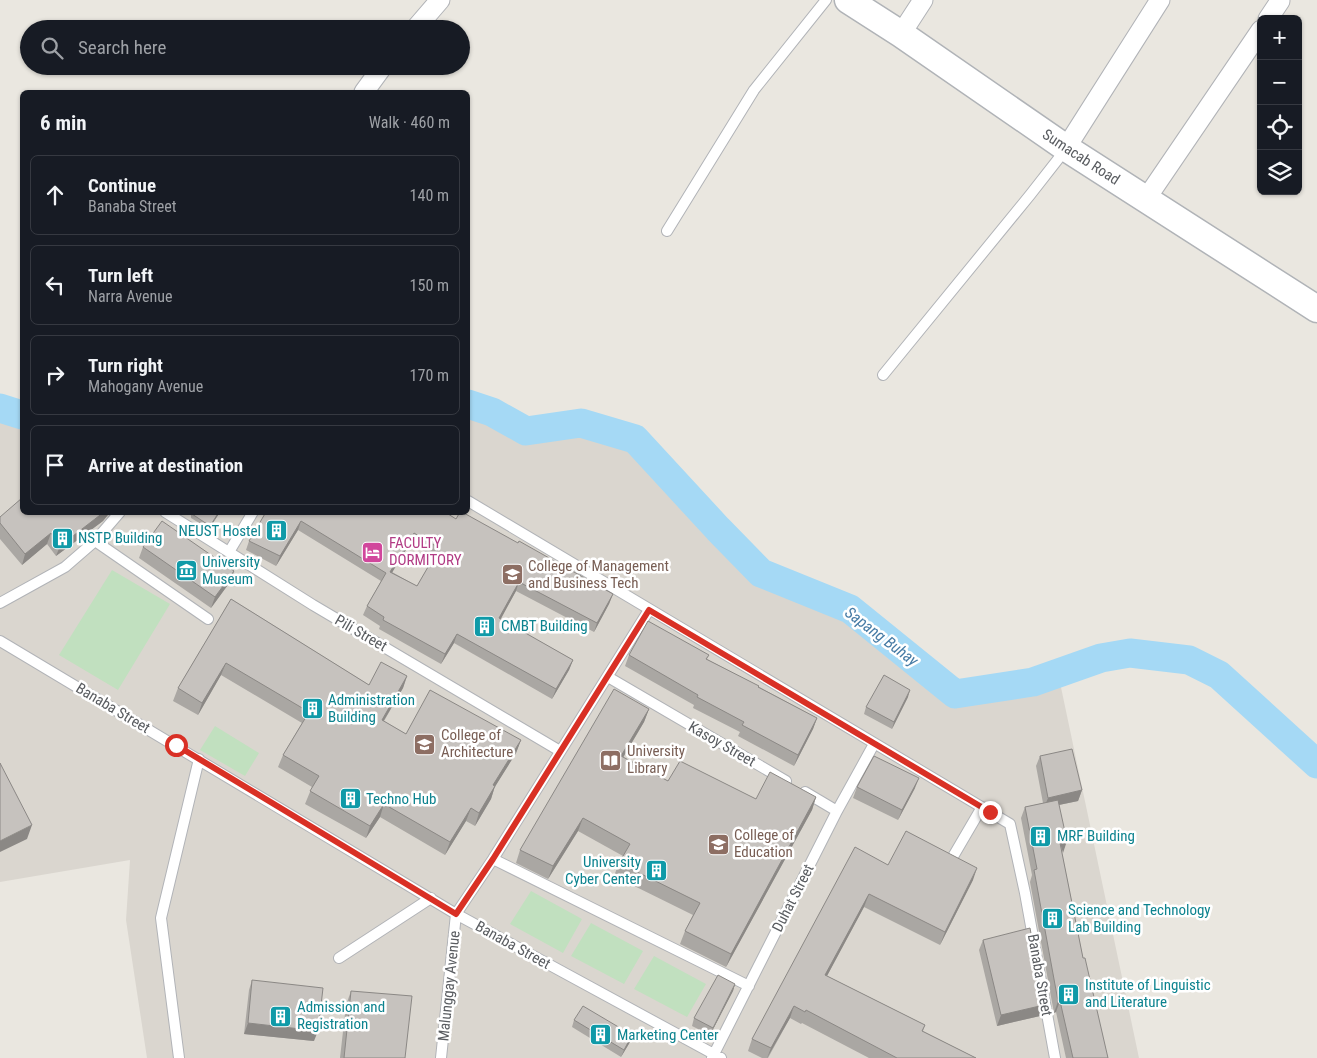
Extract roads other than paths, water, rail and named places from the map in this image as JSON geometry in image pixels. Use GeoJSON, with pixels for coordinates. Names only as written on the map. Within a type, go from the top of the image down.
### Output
{"type":"FeatureCollection","features":[{"type":"Feature","properties":{"kind":"main road","name":"Sumacab Road"},"geometry":{"type":"LineString","coordinates":[[848,0],[901,34],[1066,148],[1317,309]]}},
{"type":"Feature","properties":{"kind":"street"},"geometry":{"type":"LineString","coordinates":[[423,20],[440,0]]}},
{"type":"Feature","properties":{"kind":"street"},"geometry":{"type":"LineString","coordinates":[[901,34],[923,0]]}},
{"type":"Feature","properties":{"kind":"street"},"geometry":{"type":"LineString","coordinates":[[1066,148],[1160,0]]}},
{"type":"Feature","properties":{"kind":"street"},"geometry":{"type":"LineString","coordinates":[[1271,15],[1279,0]]}},
{"type":"Feature","properties":{"kind":"street"},"geometry":{"type":"LineString","coordinates":[[1146,199],[1257,36]]}},
{"type":"Feature","properties":{"kind":"street"},"geometry":{"type":"LineString","coordinates":[[365,90],[376,75]]}},
{"type":"Feature","properties":{"kind":"lane"},"geometry":{"type":"LineString","coordinates":[[667,231],[754,90],[826,0]]}},
{"type":"Feature","properties":{"kind":"lane"},"geometry":{"type":"LineString","coordinates":[[883,375],[1066,148]]}},
{"type":"Feature","properties":{"kind":"lane","name":"Banaba Street"},"geometry":{"type":"LineString","coordinates":[[470,502],[1010,824],[1025,893],[1055,1058]]}},
{"type":"Feature","properties":{"kind":"lane"},"geometry":{"type":"LineString","coordinates":[[0,603],[65,567],[95,541],[117,515]]}},
{"type":"Feature","properties":{"kind":"lane","name":"Pili Street"},"geometry":{"type":"LineString","coordinates":[[170,515],[313,605],[560,751]]}},
{"type":"Feature","properties":{"kind":"lane"},"geometry":{"type":"LineString","coordinates":[[229,552],[251,515]]}},
{"type":"Feature","properties":{"kind":"lane"},"geometry":{"type":"LineString","coordinates":[[95,541],[208,619]]}},
{"type":"Feature","properties":{"kind":"lane"},"geometry":{"type":"LineString","coordinates":[[456,914],[493,859],[649,610]]}},
{"type":"Feature","properties":{"kind":"lane","name":"Banaba Street"},"geometry":{"type":"LineString","coordinates":[[0,641],[456,914],[716,1057]]}},
{"type":"Feature","properties":{"kind":"lane","name":"Kasoy Street"},"geometry":{"type":"LineString","coordinates":[[608,677],[837,811]]}},
{"type":"Feature","properties":{"kind":"lane","name":"Duhat Street"},"geometry":{"type":"LineString","coordinates":[[716,1057],[749,986],[837,811],[874,744]]}},
{"type":"Feature","properties":{"kind":"lane"},"geometry":{"type":"LineString","coordinates":[[179,1058],[161,918],[199,759]]}},
{"type":"Feature","properties":{"kind":"lane"},"geometry":{"type":"LineString","coordinates":[[951,860],[982,807]]}},
{"type":"Feature","properties":{"kind":"lane"},"geometry":{"type":"LineString","coordinates":[[493,859],[749,986]]}},
{"type":"Feature","properties":{"kind":"lane"},"geometry":{"type":"LineString","coordinates":[[339,958],[431,898]]}},
{"type":"Feature","properties":{"kind":"lane","name":"Malunggay Avenue"},"geometry":{"type":"LineString","coordinates":[[441,1058],[456,914]]}},
{"type":"Feature","properties":{"kind":"waterway","name":"Sapang Buhay"},"geometry":{"type":"LineString","coordinates":[[470,405],[492,412],[526,431],[581,423],[635,439],[761,573],[850,609],[955,694],[1033,682],[1101,658],[1130,653],[1189,660],[1219,675],[1317,764]]}},
{"type":"Feature","properties":{"kind":"waterway","name":"Sapang Buhay"},"geometry":{"type":"LineString","coordinates":[[0,408],[20,414]]}},
{"type":"Feature","properties":{"kind":"place","name":"NEUST Hostel"},"geometry":{"type":"Point","coordinates":[277,531]}},
{"type":"Feature","properties":{"kind":"place","name":"NSTP Building"},"geometry":{"type":"Point","coordinates":[62,538]}},
{"type":"Feature","properties":{"kind":"place","name":"FACULTY DORMITORY"},"geometry":{"type":"Point","coordinates":[373,552]}},
{"type":"Feature","properties":{"kind":"place","name":"University Museum"},"geometry":{"type":"Point","coordinates":[186,571]}},
{"type":"Feature","properties":{"kind":"place","name":"College of Management and Business Tech"},"geometry":{"type":"Point","coordinates":[512,575]}},
{"type":"Feature","properties":{"kind":"place","name":"CMBT Building"},"geometry":{"type":"Point","coordinates":[485,626]}},
{"type":"Feature","properties":{"kind":"place","name":"Administration Building"},"geometry":{"type":"Point","coordinates":[312,709]}},
{"type":"Feature","properties":{"kind":"place","name":"College of Architecture"},"geometry":{"type":"Point","coordinates":[425,744]}},
{"type":"Feature","properties":{"kind":"place","name":"University Library"},"geometry":{"type":"Point","coordinates":[611,760]}},
{"type":"Feature","properties":{"kind":"place","name":"Techno Hub"},"geometry":{"type":"Point","coordinates":[350,799]}},
{"type":"Feature","properties":{"kind":"place","name":"MRF Building"},"geometry":{"type":"Point","coordinates":[1041,836]}},
{"type":"Feature","properties":{"kind":"place","name":"College of Education"},"geometry":{"type":"Point","coordinates":[718,844]}},
{"type":"Feature","properties":{"kind":"place","name":"University Cyber Center"},"geometry":{"type":"Point","coordinates":[657,871]}},
{"type":"Feature","properties":{"kind":"place","name":"Science and Technology Lab Building"},"geometry":{"type":"Point","coordinates":[1052,919]}},
{"type":"Feature","properties":{"kind":"place","name":"Institute of Linguistic and Literature"},"geometry":{"type":"Point","coordinates":[1069,994]}},
{"type":"Feature","properties":{"kind":"place","name":"Admission and Registration"},"geometry":{"type":"Point","coordinates":[281,1016]}},
{"type":"Feature","properties":{"kind":"place","name":"Marketing Center"},"geometry":{"type":"Point","coordinates":[601,1035]}}]}
